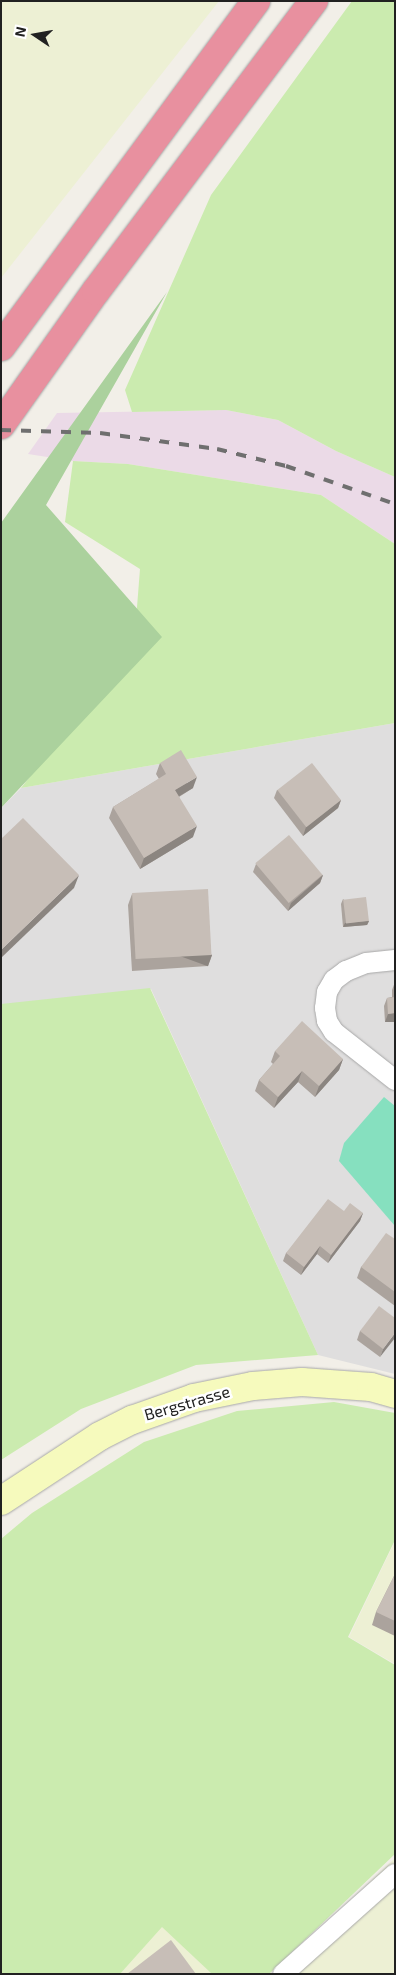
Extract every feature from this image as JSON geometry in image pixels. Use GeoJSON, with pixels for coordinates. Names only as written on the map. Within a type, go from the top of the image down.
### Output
{"type":"FeatureCollection","features":[{"type":"Feature","properties":{"kind":"highway"},"geometry":{"type":"LineString","coordinates":[[1,346],[256,1]]}},
{"type":"Feature","properties":{"kind":"highway"},"geometry":{"type":"LineString","coordinates":[[1,425],[96,291],[314,1]]}},
{"type":"Feature","properties":{"kind":"main road","name":"Bergstrasse"},"geometry":{"type":"LineString","coordinates":[[1,1502],[100,1436],[132,1420],[194,1398],[253,1386],[302,1382],[371,1387],[395,1394]]}},
{"type":"Feature","properties":{"kind":"street"},"geometry":{"type":"LineString","coordinates":[[395,960],[366,963],[346,971],[334,980],[327,992],[325,1008],[327,1020],[334,1032],[395,1080]]}},
{"type":"Feature","properties":{"kind":"street"},"geometry":{"type":"LineString","coordinates":[[283,1974],[395,1874]]}},
{"type":"Feature","properties":{"kind":"shaded area"},"geometry":{"type":"Polygon","coordinates":[[[226,410],[278,420],[336,451],[395,477],[395,544],[321,495],[128,464],[73,461],[28,454],[57,413],[226,410]]]}},
{"type":"Feature","properties":{"kind":"shaded area"},"geometry":{"type":"Polygon","coordinates":[[[395,723],[395,1374],[318,1355],[151,989],[1,1006],[1,808],[21,788],[395,723]]]}},
{"type":"Feature","properties":{"kind":"green space"},"geometry":{"type":"Polygon","coordinates":[[[1,1],[219,1],[1,278],[1,1]]]}},
{"type":"Feature","properties":{"kind":"green space"},"geometry":{"type":"Polygon","coordinates":[[[352,1],[395,1],[395,477],[336,451],[278,420],[226,410],[132,412],[125,390],[211,195],[352,1]]]}},
{"type":"Feature","properties":{"kind":"green space"},"geometry":{"type":"Polygon","coordinates":[[[167,292],[46,505],[162,637],[1,808],[1,523],[167,292]]]}},
{"type":"Feature","properties":{"kind":"green space"},"geometry":{"type":"Polygon","coordinates":[[[73,461],[128,464],[321,495],[395,544],[395,723],[21,788],[134,645],[140,569],[65,522],[73,461]]]}},
{"type":"Feature","properties":{"kind":"green space"},"geometry":{"type":"Polygon","coordinates":[[[150,988],[318,1355],[196,1365],[81,1409],[1,1460],[1,1004],[150,988]]]}},
{"type":"Feature","properties":{"kind":"green space"},"geometry":{"type":"Polygon","coordinates":[[[384,1097],[395,1106],[395,1226],[339,1161],[344,1143],[384,1097]]]}},
{"type":"Feature","properties":{"kind":"green space"},"geometry":{"type":"Polygon","coordinates":[[[334,1402],[395,1413],[395,1540],[348,1637],[395,1665],[395,1854],[269,1974],[212,1974],[162,1927],[120,1974],[1,1974],[1,1539],[32,1513],[144,1442],[237,1411],[334,1402]]]}},
{"type":"Feature","properties":{"kind":"green space"},"geometry":{"type":"Polygon","coordinates":[[[395,1541],[395,1664],[349,1637],[395,1541]]]}},
{"type":"Feature","properties":{"kind":"green space"},"geometry":{"type":"Polygon","coordinates":[[[395,1858],[395,1974],[291,1974],[382,1895],[367,1885],[395,1858]]]}},
{"type":"Feature","properties":{"kind":"green space"},"geometry":{"type":"Polygon","coordinates":[[[162,1926],[212,1974],[120,1974],[162,1926]]]}},
{"type":"Feature","properties":{"kind":"building"},"geometry":{"type":"Polygon","coordinates":[[[181,750],[197,777],[175,790],[197,826],[144,858],[113,807],[166,774],[160,763],[181,750]]]}},
{"type":"Feature","properties":{"kind":"building"},"geometry":{"type":"Polygon","coordinates":[[[312,763],[341,800],[306,827],[277,790],[312,763]]]}},
{"type":"Feature","properties":{"kind":"building"},"geometry":{"type":"Polygon","coordinates":[[[23,818],[79,875],[1,950],[1,839],[23,818]]]}},
{"type":"Feature","properties":{"kind":"building"},"geometry":{"type":"Polygon","coordinates":[[[289,835],[322,875],[289,903],[255,863],[289,835]]]}},
{"type":"Feature","properties":{"kind":"building"},"geometry":{"type":"Polygon","coordinates":[[[208,889],[211,955],[136,959],[132,893],[208,889]]]}},
{"type":"Feature","properties":{"kind":"building"},"geometry":{"type":"Polygon","coordinates":[[[366,897],[369,921],[346,924],[343,900],[366,897]]]}},
{"type":"Feature","properties":{"kind":"building"},"geometry":{"type":"Polygon","coordinates":[[[395,997],[395,1013],[388,1014],[387,998],[395,997]]]}},
{"type":"Feature","properties":{"kind":"building"},"geometry":{"type":"Polygon","coordinates":[[[302,1021],[343,1059],[319,1086],[302,1071],[278,1097],[259,1080],[280,1056],[275,1051],[302,1021]]]}},
{"type":"Feature","properties":{"kind":"building"},"geometry":{"type":"Polygon","coordinates":[[[328,1199],[344,1211],[350,1203],[363,1213],[331,1255],[320,1246],[304,1267],[286,1253],[328,1199]]]}},
{"type":"Feature","properties":{"kind":"building"},"geometry":{"type":"Polygon","coordinates":[[[386,1233],[395,1239],[395,1292],[361,1267],[386,1233]]]}},
{"type":"Feature","properties":{"kind":"building"},"geometry":{"type":"Polygon","coordinates":[[[379,1306],[395,1318],[395,1333],[383,1349],[360,1331],[379,1306]]]}},
{"type":"Feature","properties":{"kind":"building"},"geometry":{"type":"Polygon","coordinates":[[[395,1574],[395,1621],[376,1612],[395,1574]]]}},
{"type":"Feature","properties":{"kind":"building"},"geometry":{"type":"Polygon","coordinates":[[[171,1940],[196,1974],[127,1974],[171,1940]]]}},
{"type":"Feature","properties":{"kind":"railway"},"geometry":{"type":"LineString","coordinates":[[1,430],[100,433],[217,449],[286,466],[395,504]]}}]}
